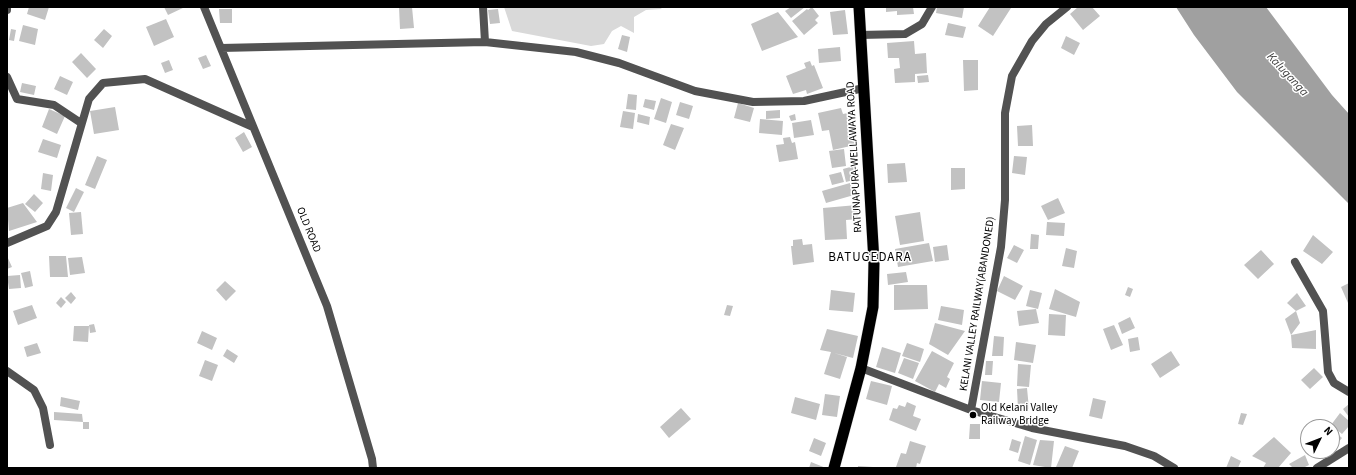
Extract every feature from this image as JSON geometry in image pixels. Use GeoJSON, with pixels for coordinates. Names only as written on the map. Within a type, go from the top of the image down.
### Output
{"type":"FeatureCollection","features":[{"type":"Feature","properties":{"kind":"highway","name":"RATUNAPURA-WELLAWAYA ROAD"},"geometry":{"type":"LineString","coordinates":[[834,468],[861,368],[873,307],[874,262],[859,7]]}},
{"type":"Feature","properties":{"kind":"street","name":"OLD ROAD"},"geometry":{"type":"LineString","coordinates":[[204,7],[327,306],[372,459],[373,468]]}},
{"type":"Feature","properties":{"kind":"street"},"geometry":{"type":"LineString","coordinates":[[483,7],[485,42]]}},
{"type":"Feature","properties":{"kind":"street"},"geometry":{"type":"LineString","coordinates":[[860,35],[905,34],[922,24],[932,7]]}},
{"type":"Feature","properties":{"kind":"street","name":"KELANI VALLEY RAILWAY(ABANDONED)"},"geometry":{"type":"LineString","coordinates":[[971,410],[1001,247],[1005,200],[1005,113],[1012,76],[1032,41],[1046,24],[1067,7]]}},
{"type":"Feature","properties":{"kind":"street"},"geometry":{"type":"LineString","coordinates":[[222,48],[485,42],[576,52],[619,63],[695,91],[753,102],[804,102],[864,88]]}},
{"type":"Feature","properties":{"kind":"street"},"geometry":{"type":"LineString","coordinates":[[7,76],[17,99],[54,105],[81,123]]}},
{"type":"Feature","properties":{"kind":"street"},"geometry":{"type":"LineString","coordinates":[[7,243],[47,226],[56,212],[89,99],[103,83],[145,79],[253,127]]}},
{"type":"Feature","properties":{"kind":"street"},"geometry":{"type":"LineString","coordinates":[[1296,262],[1323,311],[1328,372],[1334,383],[1349,392]]}},
{"type":"Feature","properties":{"kind":"street"},"geometry":{"type":"LineString","coordinates":[[861,368],[971,410],[1032,428],[1125,446],[1154,456],[1174,468]]}},
{"type":"Feature","properties":{"kind":"street"},"geometry":{"type":"LineString","coordinates":[[7,371],[34,390],[43,408],[50,445]]}},
{"type":"Feature","properties":{"kind":"street"},"geometry":{"type":"LineString","coordinates":[[1317,468],[1349,448]]}},
{"type":"Feature","properties":{"kind":"shaded area"},"geometry":{"type":"Polygon","coordinates":[[[504,7],[659,7],[662,9],[646,10],[634,17],[634,33],[621,26],[612,31],[604,44],[591,46],[512,31],[504,7]]]}},
{"type":"Feature","properties":{"kind":"water","name":"Kaluganga"},"geometry":{"type":"Polygon","coordinates":[[[1176,7],[1266,7],[1332,95],[1349,114],[1349,204],[1237,92],[1194,35],[1176,7]]]}},
{"type":"Feature","properties":{"kind":"building"},"geometry":{"type":"Polygon","coordinates":[[[29,7],[49,7],[45,20],[27,14],[29,7]]]}},
{"type":"Feature","properties":{"kind":"building"},"geometry":{"type":"Polygon","coordinates":[[[164,7],[185,7],[168,15],[164,7]]]}},
{"type":"Feature","properties":{"kind":"building"},"geometry":{"type":"Polygon","coordinates":[[[399,7],[412,7],[414,28],[400,29],[399,7]]]}},
{"type":"Feature","properties":{"kind":"building"},"geometry":{"type":"Polygon","coordinates":[[[791,7],[805,7],[791,18],[785,11],[791,7]]]}},
{"type":"Feature","properties":{"kind":"building"},"geometry":{"type":"Polygon","coordinates":[[[812,7],[819,16],[815,20],[818,23],[804,35],[792,21],[807,9],[808,10],[812,7]]]}},
{"type":"Feature","properties":{"kind":"building"},"geometry":{"type":"Polygon","coordinates":[[[886,7],[913,7],[914,14],[897,15],[897,11],[886,12],[886,7]]]}},
{"type":"Feature","properties":{"kind":"building"},"geometry":{"type":"Polygon","coordinates":[[[937,7],[964,7],[962,18],[936,13],[937,7]]]}},
{"type":"Feature","properties":{"kind":"building"},"geometry":{"type":"Polygon","coordinates":[[[990,7],[1011,8],[993,36],[978,26],[990,7]]]}},
{"type":"Feature","properties":{"kind":"building"},"geometry":{"type":"Polygon","coordinates":[[[1078,7],[1092,7],[1100,16],[1083,30],[1070,14],[1078,7]]]}},
{"type":"Feature","properties":{"kind":"building"},"geometry":{"type":"Polygon","coordinates":[[[219,9],[232,9],[232,23],[220,23],[219,9]]]}},
{"type":"Feature","properties":{"kind":"building"},"geometry":{"type":"Polygon","coordinates":[[[498,9],[500,23],[490,24],[488,10],[498,9]]]}},
{"type":"Feature","properties":{"kind":"building"},"geometry":{"type":"Polygon","coordinates":[[[845,10],[848,34],[833,35],[830,12],[845,10]]]}},
{"type":"Feature","properties":{"kind":"building"},"geometry":{"type":"Polygon","coordinates":[[[778,12],[798,37],[762,51],[751,24],[778,12]]]}},
{"type":"Feature","properties":{"kind":"building"},"geometry":{"type":"Polygon","coordinates":[[[166,19],[174,37],[154,46],[146,27],[166,19]]]}},
{"type":"Feature","properties":{"kind":"building"},"geometry":{"type":"Polygon","coordinates":[[[948,23],[966,27],[963,38],[945,35],[948,23]]]}},
{"type":"Feature","properties":{"kind":"building"},"geometry":{"type":"Polygon","coordinates":[[[23,25],[38,29],[35,45],[19,41],[23,25]]]}},
{"type":"Feature","properties":{"kind":"building"},"geometry":{"type":"Polygon","coordinates":[[[11,29],[16,30],[14,41],[9,40],[11,29]]]}},
{"type":"Feature","properties":{"kind":"building"},"geometry":{"type":"Polygon","coordinates":[[[104,29],[112,36],[103,48],[94,40],[104,29]]]}},
{"type":"Feature","properties":{"kind":"building"},"geometry":{"type":"Polygon","coordinates":[[[622,35],[630,37],[627,52],[618,49],[622,35]]]}},
{"type":"Feature","properties":{"kind":"building"},"geometry":{"type":"Polygon","coordinates":[[[1066,36],[1080,43],[1074,55],[1061,48],[1066,36]]]}},
{"type":"Feature","properties":{"kind":"building"},"geometry":{"type":"Polygon","coordinates":[[[914,41],[915,54],[926,53],[927,73],[915,74],[915,82],[895,83],[894,69],[900,68],[899,58],[888,58],[887,43],[914,41]]]}},
{"type":"Feature","properties":{"kind":"building"},"geometry":{"type":"Polygon","coordinates":[[[840,47],[841,61],[819,63],[818,49],[840,47]]]}},
{"type":"Feature","properties":{"kind":"building"},"geometry":{"type":"Polygon","coordinates":[[[81,53],[96,69],[87,78],[72,62],[81,53]]]}},
{"type":"Feature","properties":{"kind":"building"},"geometry":{"type":"Polygon","coordinates":[[[206,55],[211,66],[203,69],[198,58],[206,55]]]}},
{"type":"Feature","properties":{"kind":"building"},"geometry":{"type":"Polygon","coordinates":[[[169,60],[173,70],[165,73],[161,63],[169,60]]]}},
{"type":"Feature","properties":{"kind":"building"},"geometry":{"type":"Polygon","coordinates":[[[963,60],[978,60],[978,90],[964,91],[963,60]]]}},
{"type":"Feature","properties":{"kind":"building"},"geometry":{"type":"Polygon","coordinates":[[[810,61],[812,66],[814,65],[823,88],[807,94],[806,90],[793,94],[786,76],[806,68],[804,63],[810,61]]]}},
{"type":"Feature","properties":{"kind":"building"},"geometry":{"type":"Polygon","coordinates":[[[928,75],[929,82],[918,83],[917,76],[928,75]]]}},
{"type":"Feature","properties":{"kind":"building"},"geometry":{"type":"Polygon","coordinates":[[[60,76],[73,82],[67,95],[54,89],[60,76]]]}},
{"type":"Feature","properties":{"kind":"building"},"geometry":{"type":"Polygon","coordinates":[[[22,83],[36,86],[34,95],[20,92],[22,83]]]}},
{"type":"Feature","properties":{"kind":"building"},"geometry":{"type":"Polygon","coordinates":[[[628,94],[637,95],[636,110],[626,109],[628,94]]]}},
{"type":"Feature","properties":{"kind":"building"},"geometry":{"type":"Polygon","coordinates":[[[661,98],[672,102],[666,123],[654,119],[661,98]]]}},
{"type":"Feature","properties":{"kind":"building"},"geometry":{"type":"Polygon","coordinates":[[[645,99],[656,101],[654,110],[643,107],[645,99]]]}},
{"type":"Feature","properties":{"kind":"building"},"geometry":{"type":"Polygon","coordinates":[[[680,102],[693,106],[689,119],[676,115],[680,102]]]}},
{"type":"Feature","properties":{"kind":"building"},"geometry":{"type":"Polygon","coordinates":[[[738,103],[754,108],[750,122],[734,118],[738,103]]]}},
{"type":"Feature","properties":{"kind":"building"},"geometry":{"type":"Polygon","coordinates":[[[115,107],[119,130],[94,134],[90,111],[115,107]]]}},
{"type":"Feature","properties":{"kind":"building"},"geometry":{"type":"Polygon","coordinates":[[[841,108],[843,114],[848,113],[855,145],[833,150],[829,130],[822,131],[818,113],[841,108]]]}},
{"type":"Feature","properties":{"kind":"building"},"geometry":{"type":"Polygon","coordinates":[[[49,109],[65,116],[57,134],[42,127],[49,109]]]}},
{"type":"Feature","properties":{"kind":"building"},"geometry":{"type":"Polygon","coordinates":[[[780,110],[780,118],[766,119],[766,111],[780,110]]]}},
{"type":"Feature","properties":{"kind":"building"},"geometry":{"type":"Polygon","coordinates":[[[623,111],[635,113],[633,129],[620,127],[623,111]]]}},
{"type":"Feature","properties":{"kind":"building"},"geometry":{"type":"Polygon","coordinates":[[[638,114],[650,117],[649,125],[637,122],[638,114]]]}},
{"type":"Feature","properties":{"kind":"building"},"geometry":{"type":"Polygon","coordinates":[[[795,114],[796,120],[791,121],[789,116],[795,114]]]}},
{"type":"Feature","properties":{"kind":"building"},"geometry":{"type":"Polygon","coordinates":[[[760,119],[783,121],[782,135],[759,133],[760,119]]]}},
{"type":"Feature","properties":{"kind":"building"},"geometry":{"type":"Polygon","coordinates":[[[811,120],[814,135],[794,138],[792,123],[811,120]]]}},
{"type":"Feature","properties":{"kind":"building"},"geometry":{"type":"Polygon","coordinates":[[[671,124],[684,128],[675,150],[663,145],[671,124]]]}},
{"type":"Feature","properties":{"kind":"building"},"geometry":{"type":"Polygon","coordinates":[[[1032,125],[1033,146],[1018,146],[1017,126],[1032,125]]]}},
{"type":"Feature","properties":{"kind":"building"},"geometry":{"type":"Polygon","coordinates":[[[244,132],[252,147],[243,152],[235,138],[244,132]]]}},
{"type":"Feature","properties":{"kind":"building"},"geometry":{"type":"Polygon","coordinates":[[[790,137],[792,143],[795,142],[798,159],[779,162],[776,145],[784,144],[783,138],[790,137]]]}},
{"type":"Feature","properties":{"kind":"building"},"geometry":{"type":"Polygon","coordinates":[[[43,139],[61,145],[57,158],[38,152],[43,139]]]}},
{"type":"Feature","properties":{"kind":"building"},"geometry":{"type":"Polygon","coordinates":[[[844,149],[846,166],[832,168],[829,151],[844,149]]]}},
{"type":"Feature","properties":{"kind":"building"},"geometry":{"type":"Polygon","coordinates":[[[97,156],[107,160],[95,189],[85,185],[97,156]]]}},
{"type":"Feature","properties":{"kind":"building"},"geometry":{"type":"Polygon","coordinates":[[[1014,156],[1027,157],[1025,175],[1012,173],[1014,156]]]}},
{"type":"Feature","properties":{"kind":"building"},"geometry":{"type":"Polygon","coordinates":[[[905,163],[907,182],[888,183],[887,164],[905,163]]]}},
{"type":"Feature","properties":{"kind":"building"},"geometry":{"type":"Polygon","coordinates":[[[854,166],[857,179],[846,182],[843,169],[854,166]]]}},
{"type":"Feature","properties":{"kind":"building"},"geometry":{"type":"Polygon","coordinates":[[[951,168],[965,168],[965,189],[951,190],[951,168]]]}},
{"type":"Feature","properties":{"kind":"building"},"geometry":{"type":"Polygon","coordinates":[[[841,172],[844,182],[832,185],[829,175],[841,172]]]}},
{"type":"Feature","properties":{"kind":"building"},"geometry":{"type":"Polygon","coordinates":[[[43,173],[53,175],[51,191],[41,189],[43,173]]]}},
{"type":"Feature","properties":{"kind":"building"},"geometry":{"type":"Polygon","coordinates":[[[850,183],[854,195],[826,203],[822,191],[850,183]]]}},
{"type":"Feature","properties":{"kind":"building"},"geometry":{"type":"Polygon","coordinates":[[[76,188],[84,192],[74,212],[66,208],[76,188]]]}},
{"type":"Feature","properties":{"kind":"building"},"geometry":{"type":"Polygon","coordinates":[[[34,194],[43,203],[35,212],[25,204],[34,194]]]}},
{"type":"Feature","properties":{"kind":"building"},"geometry":{"type":"Polygon","coordinates":[[[1058,198],[1065,213],[1048,220],[1041,206],[1058,198]]]}},
{"type":"Feature","properties":{"kind":"building"},"geometry":{"type":"Polygon","coordinates":[[[23,203],[37,222],[9,231],[7,208],[23,203]]]}},
{"type":"Feature","properties":{"kind":"building"},"geometry":{"type":"Polygon","coordinates":[[[857,205],[858,219],[846,220],[847,239],[825,240],[823,208],[857,205]]]}},
{"type":"Feature","properties":{"kind":"building"},"geometry":{"type":"Polygon","coordinates":[[[81,212],[83,234],[71,235],[69,213],[81,212]]]}},
{"type":"Feature","properties":{"kind":"building"},"geometry":{"type":"Polygon","coordinates":[[[920,212],[924,241],[900,245],[895,216],[920,212]]]}},
{"type":"Feature","properties":{"kind":"building"},"geometry":{"type":"Polygon","coordinates":[[[1047,222],[1065,223],[1064,236],[1046,235],[1047,222]]]}},
{"type":"Feature","properties":{"kind":"building"},"geometry":{"type":"Polygon","coordinates":[[[1031,234],[1039,235],[1038,249],[1030,249],[1031,234]]]}},
{"type":"Feature","properties":{"kind":"building"},"geometry":{"type":"Polygon","coordinates":[[[1313,235],[1333,252],[1322,264],[1303,251],[1313,235]]]}},
{"type":"Feature","properties":{"kind":"building"},"geometry":{"type":"Polygon","coordinates":[[[802,239],[803,245],[812,244],[814,262],[793,265],[791,246],[793,246],[793,240],[802,239]]]}},
{"type":"Feature","properties":{"kind":"building"},"geometry":{"type":"Polygon","coordinates":[[[929,243],[933,261],[898,267],[895,249],[929,243]]]}},
{"type":"Feature","properties":{"kind":"building"},"geometry":{"type":"Polygon","coordinates":[[[947,245],[949,260],[935,262],[933,247],[947,245]]]}},
{"type":"Feature","properties":{"kind":"building"},"geometry":{"type":"Polygon","coordinates":[[[1014,245],[1024,250],[1017,263],[1007,258],[1014,245]]]}},
{"type":"Feature","properties":{"kind":"building"},"geometry":{"type":"Polygon","coordinates":[[[1066,248],[1077,251],[1074,268],[1062,266],[1066,248]]]}},
{"type":"Feature","properties":{"kind":"building"},"geometry":{"type":"Polygon","coordinates":[[[1261,250],[1274,264],[1258,279],[1244,265],[1261,250]]]}},
{"type":"Feature","properties":{"kind":"building"},"geometry":{"type":"Polygon","coordinates":[[[7,256],[12,267],[7,269],[7,256]]]}},
{"type":"Feature","properties":{"kind":"building"},"geometry":{"type":"Polygon","coordinates":[[[49,256],[66,256],[68,277],[50,277],[49,256]]]}},
{"type":"Feature","properties":{"kind":"building"},"geometry":{"type":"Polygon","coordinates":[[[82,257],[85,273],[70,275],[68,258],[82,257]]]}},
{"type":"Feature","properties":{"kind":"building"},"geometry":{"type":"Polygon","coordinates":[[[30,271],[33,286],[25,288],[21,273],[30,271]]]}},
{"type":"Feature","properties":{"kind":"building"},"geometry":{"type":"Polygon","coordinates":[[[906,272],[908,282],[888,285],[887,274],[906,272]]]}},
{"type":"Feature","properties":{"kind":"building"},"geometry":{"type":"Polygon","coordinates":[[[20,275],[21,288],[9,289],[7,276],[20,275]]]}},
{"type":"Feature","properties":{"kind":"building"},"geometry":{"type":"Polygon","coordinates":[[[1004,276],[1023,286],[1015,300],[997,291],[1004,276]]]}},
{"type":"Feature","properties":{"kind":"building"},"geometry":{"type":"Polygon","coordinates":[[[225,281],[236,291],[226,301],[216,290],[225,281]]]}},
{"type":"Feature","properties":{"kind":"building"},"geometry":{"type":"Polygon","coordinates":[[[1349,283],[1349,302],[1348,303],[1341,287],[1349,283]]]}},
{"type":"Feature","properties":{"kind":"building"},"geometry":{"type":"Polygon","coordinates":[[[894,285],[927,285],[928,309],[894,310],[894,285]]]}},
{"type":"Feature","properties":{"kind":"building"},"geometry":{"type":"Polygon","coordinates":[[[1128,287],[1133,289],[1130,297],[1125,295],[1128,287]]]}},
{"type":"Feature","properties":{"kind":"building"},"geometry":{"type":"Polygon","coordinates":[[[1055,289],[1080,302],[1076,317],[1049,309],[1055,289]]]}},
{"type":"Feature","properties":{"kind":"building"},"geometry":{"type":"Polygon","coordinates":[[[831,290],[855,293],[853,312],[829,310],[831,290]]]}},
{"type":"Feature","properties":{"kind":"building"},"geometry":{"type":"Polygon","coordinates":[[[1030,290],[1042,293],[1038,309],[1026,306],[1030,290]]]}},
{"type":"Feature","properties":{"kind":"building"},"geometry":{"type":"Polygon","coordinates":[[[71,292],[76,298],[71,304],[65,298],[71,292]]]}},
{"type":"Feature","properties":{"kind":"building"},"geometry":{"type":"Polygon","coordinates":[[[1297,293],[1306,306],[1296,311],[1287,303],[1297,293]]]}},
{"type":"Feature","properties":{"kind":"building"},"geometry":{"type":"Polygon","coordinates":[[[61,297],[66,302],[61,308],[56,303],[61,297]]]}},
{"type":"Feature","properties":{"kind":"building"},"geometry":{"type":"Polygon","coordinates":[[[32,305],[37,318],[18,325],[13,311],[32,305]]]}},
{"type":"Feature","properties":{"kind":"building"},"geometry":{"type":"Polygon","coordinates":[[[727,305],[733,306],[730,316],[724,315],[727,305]]]}},
{"type":"Feature","properties":{"kind":"building"},"geometry":{"type":"Polygon","coordinates":[[[941,306],[964,310],[962,325],[938,320],[941,306]]]}},
{"type":"Feature","properties":{"kind":"building"},"geometry":{"type":"Polygon","coordinates":[[[1036,309],[1039,323],[1019,326],[1017,311],[1036,309]]]}},
{"type":"Feature","properties":{"kind":"building"},"geometry":{"type":"Polygon","coordinates":[[[1296,311],[1300,323],[1291,335],[1285,319],[1296,311]]]}},
{"type":"Feature","properties":{"kind":"building"},"geometry":{"type":"Polygon","coordinates":[[[1049,314],[1066,315],[1065,336],[1048,335],[1049,314]]]}},
{"type":"Feature","properties":{"kind":"building"},"geometry":{"type":"Polygon","coordinates":[[[1130,317],[1135,328],[1122,334],[1118,323],[1130,317]]]}},
{"type":"Feature","properties":{"kind":"building"},"geometry":{"type":"Polygon","coordinates":[[[935,323],[965,331],[948,355],[929,344],[935,323]]]}},
{"type":"Feature","properties":{"kind":"building"},"geometry":{"type":"Polygon","coordinates":[[[94,324],[96,332],[90,333],[89,325],[94,324]]]}},
{"type":"Feature","properties":{"kind":"building"},"geometry":{"type":"Polygon","coordinates":[[[1114,325],[1123,345],[1111,350],[1103,329],[1114,325]]]}},
{"type":"Feature","properties":{"kind":"building"},"geometry":{"type":"Polygon","coordinates":[[[74,326],[89,326],[88,342],[73,341],[74,326]]]}},
{"type":"Feature","properties":{"kind":"building"},"geometry":{"type":"Polygon","coordinates":[[[827,329],[858,336],[853,358],[834,353],[847,357],[840,379],[824,374],[831,352],[820,350],[827,329]]]}},
{"type":"Feature","properties":{"kind":"building"},"geometry":{"type":"Polygon","coordinates":[[[1316,330],[1316,349],[1292,348],[1291,335],[1316,330]]]}},
{"type":"Feature","properties":{"kind":"building"},"geometry":{"type":"Polygon","coordinates":[[[202,331],[217,338],[212,350],[197,343],[202,331]]]}},
{"type":"Feature","properties":{"kind":"building"},"geometry":{"type":"Polygon","coordinates":[[[994,336],[1004,337],[1003,356],[992,356],[994,336]]]}},
{"type":"Feature","properties":{"kind":"building"},"geometry":{"type":"Polygon","coordinates":[[[1138,337],[1140,350],[1130,352],[1128,339],[1138,337]]]}},
{"type":"Feature","properties":{"kind":"building"},"geometry":{"type":"Polygon","coordinates":[[[1016,342],[1036,345],[1033,363],[1014,360],[1016,342]]]}},
{"type":"Feature","properties":{"kind":"building"},"geometry":{"type":"Polygon","coordinates":[[[37,343],[41,353],[27,357],[24,347],[37,343]]]}},
{"type":"Feature","properties":{"kind":"building"},"geometry":{"type":"Polygon","coordinates":[[[907,343],[924,349],[920,362],[902,356],[907,343]]]}},
{"type":"Feature","properties":{"kind":"building"},"geometry":{"type":"Polygon","coordinates":[[[882,347],[901,353],[895,373],[876,367],[882,347]]]}},
{"type":"Feature","properties":{"kind":"building"},"geometry":{"type":"Polygon","coordinates":[[[227,349],[238,356],[234,363],[223,356],[227,349]]]}},
{"type":"Feature","properties":{"kind":"building"},"geometry":{"type":"Polygon","coordinates":[[[932,351],[954,363],[947,377],[950,379],[946,388],[939,384],[935,392],[915,381],[932,351]]]}},
{"type":"Feature","properties":{"kind":"building"},"geometry":{"type":"Polygon","coordinates":[[[1171,351],[1180,365],[1160,378],[1151,364],[1171,351]]]}},
{"type":"Feature","properties":{"kind":"building"},"geometry":{"type":"Polygon","coordinates":[[[904,358],[919,363],[913,379],[898,373],[904,358]]]}},
{"type":"Feature","properties":{"kind":"building"},"geometry":{"type":"Polygon","coordinates":[[[205,360],[218,365],[212,381],[199,376],[205,360]]]}},
{"type":"Feature","properties":{"kind":"building"},"geometry":{"type":"Polygon","coordinates":[[[986,361],[993,361],[992,375],[985,375],[986,361]]]}},
{"type":"Feature","properties":{"kind":"building"},"geometry":{"type":"Polygon","coordinates":[[[1018,364],[1031,365],[1029,387],[1017,386],[1018,364]]]}},
{"type":"Feature","properties":{"kind":"building"},"geometry":{"type":"Polygon","coordinates":[[[1314,368],[1323,377],[1310,389],[1301,380],[1314,368]]]}},
{"type":"Feature","properties":{"kind":"building"},"geometry":{"type":"Polygon","coordinates":[[[871,381],[892,386],[887,405],[866,399],[871,381]]]}},
{"type":"Feature","properties":{"kind":"building"},"geometry":{"type":"Polygon","coordinates":[[[982,381],[1001,383],[999,402],[980,400],[982,381]]]}},
{"type":"Feature","properties":{"kind":"building"},"geometry":{"type":"Polygon","coordinates":[[[1027,388],[1029,409],[1018,409],[1017,389],[1027,388]]]}},
{"type":"Feature","properties":{"kind":"building"},"geometry":{"type":"Polygon","coordinates":[[[825,394],[840,396],[837,417],[822,415],[825,394]]]}},
{"type":"Feature","properties":{"kind":"building"},"geometry":{"type":"Polygon","coordinates":[[[61,397],[80,401],[78,410],[60,406],[61,397]]]}},
{"type":"Feature","properties":{"kind":"building"},"geometry":{"type":"Polygon","coordinates":[[[795,397],[820,404],[816,420],[791,413],[795,397]]]}},
{"type":"Feature","properties":{"kind":"building"},"geometry":{"type":"Polygon","coordinates":[[[1093,398],[1106,401],[1102,419],[1089,416],[1093,398]]]}},
{"type":"Feature","properties":{"kind":"building"},"geometry":{"type":"Polygon","coordinates":[[[907,402],[916,406],[913,416],[921,419],[916,431],[889,420],[893,408],[897,409],[899,405],[905,407],[907,402]]]}},
{"type":"Feature","properties":{"kind":"building"},"geometry":{"type":"Polygon","coordinates":[[[1349,404],[1349,417],[1343,409],[1349,404]]]}},
{"type":"Feature","properties":{"kind":"building"},"geometry":{"type":"Polygon","coordinates":[[[681,408],[691,419],[669,438],[660,427],[681,408]]]}},
{"type":"Feature","properties":{"kind":"building"},"geometry":{"type":"Polygon","coordinates":[[[54,412],[82,414],[83,422],[54,420],[54,412]]]}},
{"type":"Feature","properties":{"kind":"building"},"geometry":{"type":"Polygon","coordinates":[[[1241,413],[1247,414],[1243,425],[1238,424],[1241,413]]]}},
{"type":"Feature","properties":{"kind":"building"},"geometry":{"type":"Polygon","coordinates":[[[1340,413],[1349,421],[1349,426],[1342,434],[1340,432],[1340,419],[1336,419],[1340,413]]]}},
{"type":"Feature","properties":{"kind":"building"},"geometry":{"type":"Polygon","coordinates":[[[83,422],[89,422],[89,429],[83,429],[83,422]]]}},
{"type":"Feature","properties":{"kind":"building"},"geometry":{"type":"Polygon","coordinates":[[[970,424],[980,424],[980,439],[969,439],[970,424]]]}},
{"type":"Feature","properties":{"kind":"building"},"geometry":{"type":"Polygon","coordinates":[[[1025,436],[1037,440],[1030,465],[1018,461],[1025,436]]]}},
{"type":"Feature","properties":{"kind":"building"},"geometry":{"type":"Polygon","coordinates":[[[1274,437],[1291,453],[1278,468],[1263,468],[1266,463],[1252,456],[1274,437]]]}},
{"type":"Feature","properties":{"kind":"building"},"geometry":{"type":"Polygon","coordinates":[[[814,438],[826,443],[821,456],[809,451],[814,438]]]}},
{"type":"Feature","properties":{"kind":"building"},"geometry":{"type":"Polygon","coordinates":[[[1012,439],[1021,442],[1018,453],[1009,450],[1012,439]]]}},
{"type":"Feature","properties":{"kind":"building"},"geometry":{"type":"Polygon","coordinates":[[[1040,440],[1054,441],[1051,468],[1033,465],[1040,440]]]}},
{"type":"Feature","properties":{"kind":"building"},"geometry":{"type":"Polygon","coordinates":[[[910,441],[926,446],[920,464],[917,463],[916,468],[896,467],[901,453],[906,454],[910,441]]]}},
{"type":"Feature","properties":{"kind":"building"},"geometry":{"type":"Polygon","coordinates":[[[1065,446],[1079,451],[1072,468],[1056,467],[1065,446]]]}},
{"type":"Feature","properties":{"kind":"building"},"geometry":{"type":"Polygon","coordinates":[[[1231,456],[1241,461],[1238,468],[1226,468],[1231,456]]]}},
{"type":"Feature","properties":{"kind":"building"},"geometry":{"type":"Polygon","coordinates":[[[1300,458],[1307,459],[1309,465],[1303,468],[1293,468],[1289,464],[1300,458]]]}},
{"type":"Feature","properties":{"kind":"building"},"geometry":{"type":"Polygon","coordinates":[[[811,462],[826,468],[809,468],[811,462]]]}},
{"type":"Feature","properties":{"kind":"building"},"geometry":{"type":"Polygon","coordinates":[[[858,466],[873,467],[873,468],[858,468],[858,466]]]}},
{"type":"Feature","properties":{"kind":"place","name":"Old Kelani Valley Railway Bridge"},"geometry":{"type":"Point","coordinates":[973,415]}},
{"type":"Feature","properties":{"kind":"district","name":"BATUGEDARA"},"geometry":{"type":"Point","coordinates":[870,258]}}]}
